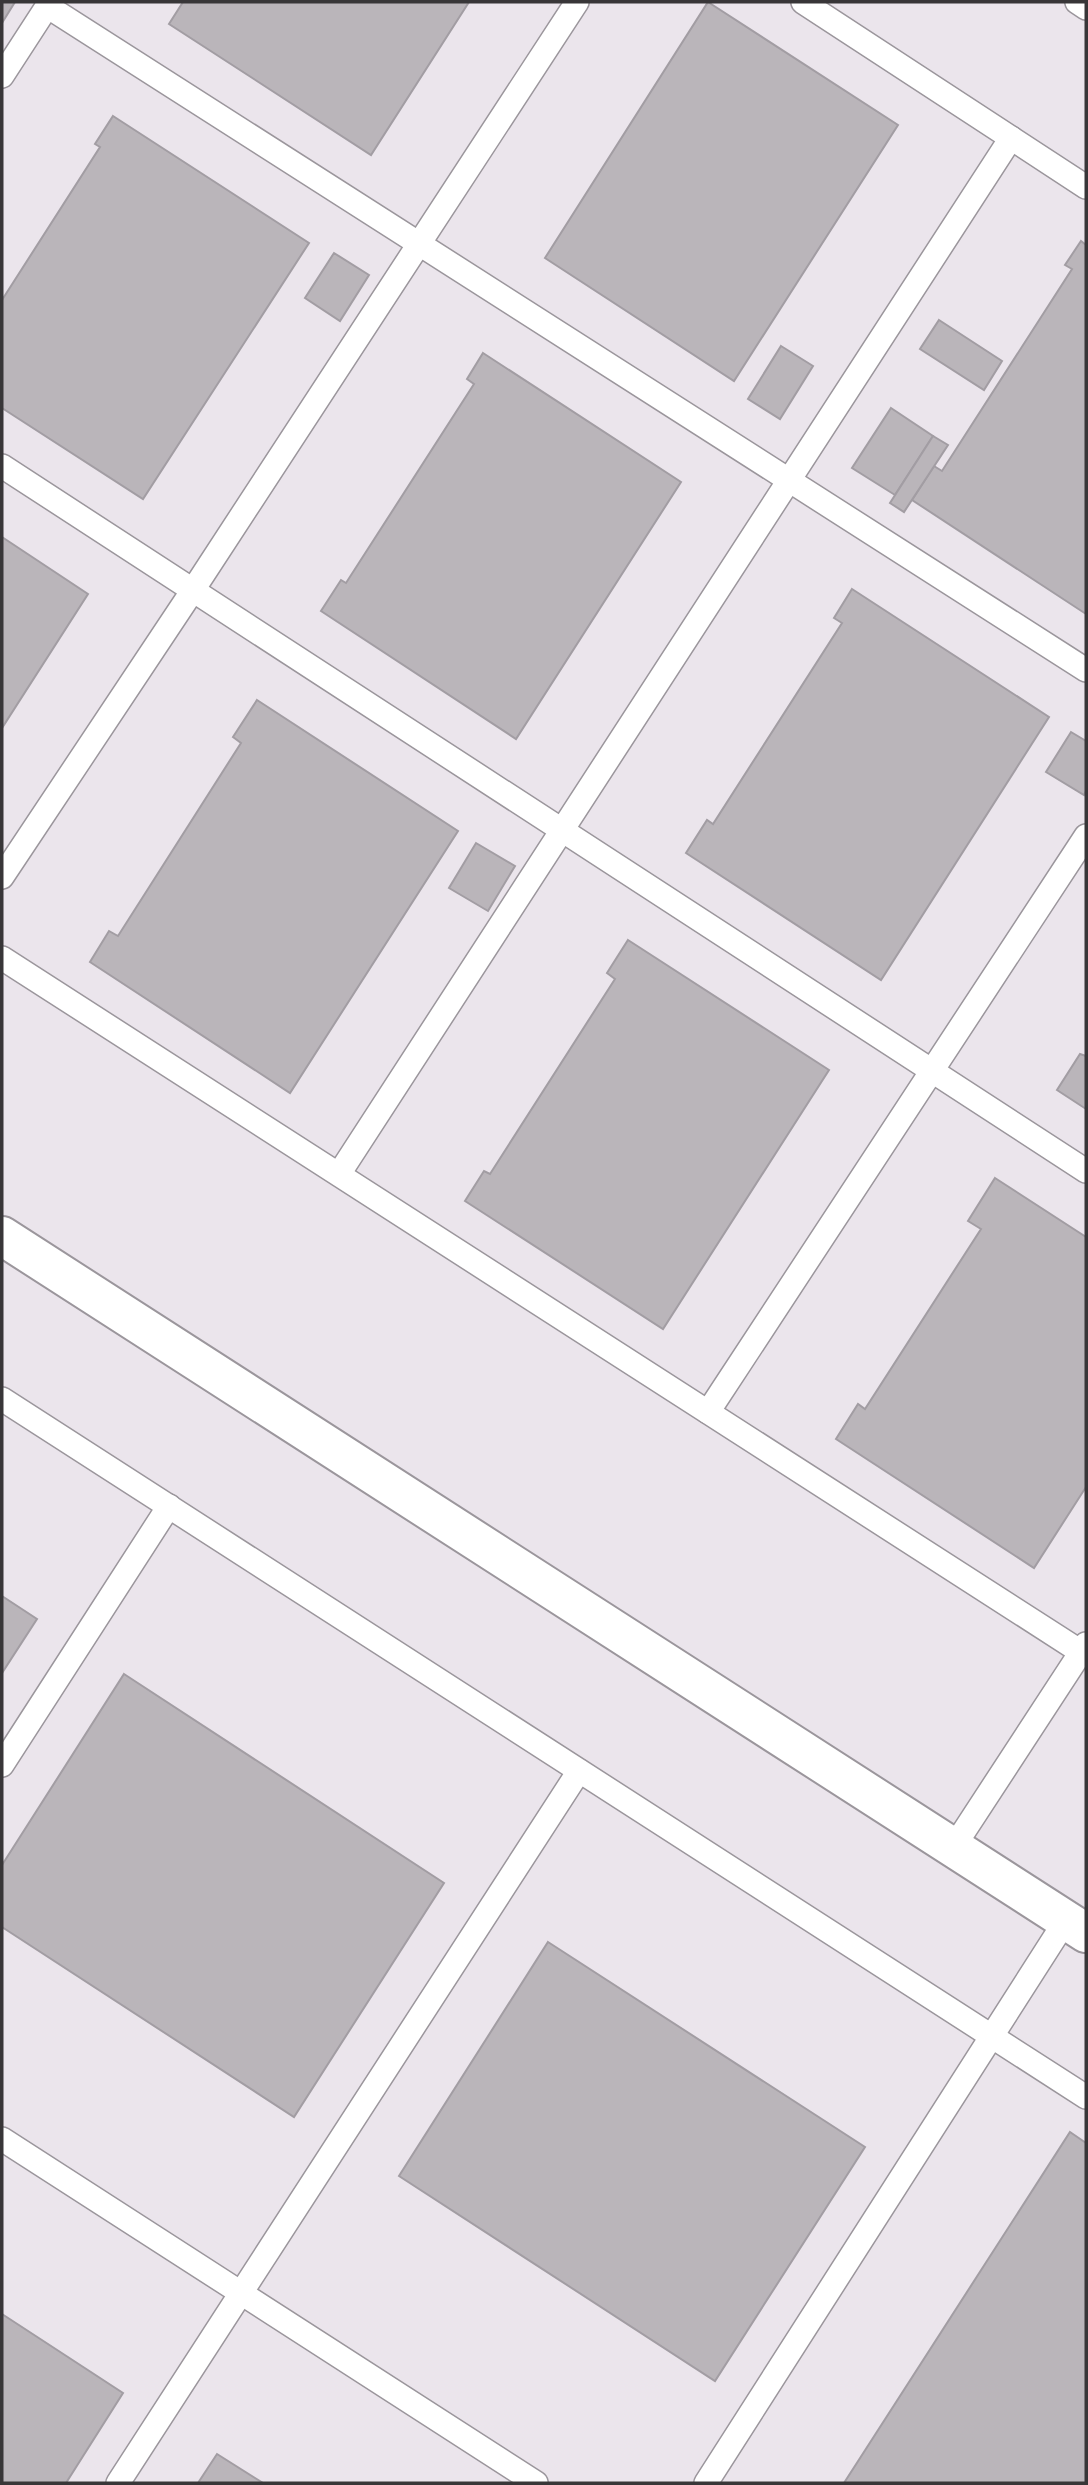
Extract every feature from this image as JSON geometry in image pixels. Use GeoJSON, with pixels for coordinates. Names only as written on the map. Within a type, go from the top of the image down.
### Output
{"type":"FeatureCollection","features":[{"type":"Feature","properties":{"kind":"street"},"geometry":{"type":"LineString","coordinates":[[2,1236],[1076,1927]]}},
{"type":"Feature","properties":{"kind":"lane"},"geometry":{"type":"LineString","coordinates":[[2,877],[577,2]]}},
{"type":"Feature","properties":{"kind":"lane"},"geometry":{"type":"LineString","coordinates":[[803,2],[1086,187]]}},
{"type":"Feature","properties":{"kind":"lane"},"geometry":{"type":"LineString","coordinates":[[1077,2],[1086,8]]}},
{"type":"Feature","properties":{"kind":"lane"},"geometry":{"type":"LineString","coordinates":[[2,76],[48,4],[1086,670]]}},
{"type":"Feature","properties":{"kind":"lane"},"geometry":{"type":"LineString","coordinates":[[338,1174],[1011,138]]}},
{"type":"Feature","properties":{"kind":"lane"},"geometry":{"type":"LineString","coordinates":[[2,466],[1086,1171]]}},
{"type":"Feature","properties":{"kind":"lane"},"geometry":{"type":"LineString","coordinates":[[708,1412],[1086,836]]}},
{"type":"Feature","properties":{"kind":"lane"},"geometry":{"type":"LineString","coordinates":[[2,958],[708,1412],[1084,1648],[953,1848]]}},
{"type":"Feature","properties":{"kind":"lane"},"geometry":{"type":"LineString","coordinates":[[2,1399],[1086,2097]]}},
{"type":"Feature","properties":{"kind":"lane"},"geometry":{"type":"LineString","coordinates":[[2,1765],[169,1506]]}},
{"type":"Feature","properties":{"kind":"lane"},"geometry":{"type":"LineString","coordinates":[[118,2483],[579,1770]]}},
{"type":"Feature","properties":{"kind":"lane"},"geometry":{"type":"LineString","coordinates":[[706,2483],[992,2036],[1076,1927]]}},
{"type":"Feature","properties":{"kind":"lane"},"geometry":{"type":"LineString","coordinates":[[2,2139],[536,2483]]}},
{"type":"Feature","properties":{"kind":"building"},"geometry":{"type":"Polygon","coordinates":[[[2,2],[15,2],[2,23],[2,2]]]}},
{"type":"Feature","properties":{"kind":"building"},"geometry":{"type":"Polygon","coordinates":[[[183,2],[469,2],[371,155],[169,24],[183,2]]]}},
{"type":"Feature","properties":{"kind":"building"},"geometry":{"type":"Polygon","coordinates":[[[708,2],[898,125],[734,381],[545,258],[708,2]]]}},
{"type":"Feature","properties":{"kind":"building"},"geometry":{"type":"Polygon","coordinates":[[[113,116],[309,243],[143,499],[2,408],[2,300],[100,147],[95,144],[113,116]]]}},
{"type":"Feature","properties":{"kind":"building"},"geometry":{"type":"Polygon","coordinates":[[[1081,241],[1086,245],[1086,614],[912,500],[934,466],[942,471],[1072,269],[1065,265],[1081,241]]]}},
{"type":"Feature","properties":{"kind":"building"},"geometry":{"type":"Polygon","coordinates":[[[334,253],[369,275],[340,321],[305,298],[334,253]]]}},
{"type":"Feature","properties":{"kind":"building"},"geometry":{"type":"Polygon","coordinates":[[[939,320],[1002,361],[984,390],[920,349],[939,320]]]}},
{"type":"Feature","properties":{"kind":"building"},"geometry":{"type":"Polygon","coordinates":[[[781,346],[813,366],[780,419],[748,399],[781,346]]]}},
{"type":"Feature","properties":{"kind":"building"},"geometry":{"type":"Polygon","coordinates":[[[483,353],[681,482],[516,739],[321,611],[341,580],[346,583],[474,384],[467,379],[483,353]]]}},
{"type":"Feature","properties":{"kind":"building"},"geometry":{"type":"Polygon","coordinates":[[[891,408],[933,436],[895,495],[852,468],[891,408]]]}},
{"type":"Feature","properties":{"kind":"building"},"geometry":{"type":"Polygon","coordinates":[[[933,436],[948,445],[904,512],[890,503],[933,436]]]}},
{"type":"Feature","properties":{"kind":"building"},"geometry":{"type":"Polygon","coordinates":[[[2,537],[88,594],[2,728],[2,537]]]}},
{"type":"Feature","properties":{"kind":"building"},"geometry":{"type":"Polygon","coordinates":[[[852,589],[1049,717],[881,980],[686,853],[707,820],[713,824],[842,623],[834,618],[852,589]]]}},
{"type":"Feature","properties":{"kind":"building"},"geometry":{"type":"Polygon","coordinates":[[[257,700],[458,831],[290,1093],[90,962],[109,931],[118,936],[241,743],[233,737],[257,700]]]}},
{"type":"Feature","properties":{"kind":"building"},"geometry":{"type":"Polygon","coordinates":[[[1071,732],[1086,741],[1084,795],[1046,772],[1071,732]]]}},
{"type":"Feature","properties":{"kind":"building"},"geometry":{"type":"Polygon","coordinates":[[[476,843],[515,866],[488,911],[449,888],[476,843]]]}},
{"type":"Feature","properties":{"kind":"building"},"geometry":{"type":"Polygon","coordinates":[[[628,940],[829,1070],[663,1329],[465,1201],[484,1171],[490,1174],[615,979],[607,973],[628,940]]]}},
{"type":"Feature","properties":{"kind":"building"},"geometry":{"type":"Polygon","coordinates":[[[1080,1054],[1086,1056],[1086,1109],[1057,1090],[1080,1054]]]}},
{"type":"Feature","properties":{"kind":"building"},"geometry":{"type":"Polygon","coordinates":[[[995,1178],[1086,1237],[1086,1487],[1034,1568],[836,1439],[858,1404],[865,1409],[981,1229],[968,1221],[995,1178]]]}},
{"type":"Feature","properties":{"kind":"building"},"geometry":{"type":"Polygon","coordinates":[[[2,1596],[37,1619],[2,1673],[2,1596]]]}},
{"type":"Feature","properties":{"kind":"building"},"geometry":{"type":"Polygon","coordinates":[[[124,1674],[444,1883],[294,2117],[2,1927],[2,1865],[124,1674]]]}},
{"type":"Feature","properties":{"kind":"building"},"geometry":{"type":"Polygon","coordinates":[[[548,1942],[865,2147],[715,2381],[399,2176],[548,1942]]]}},
{"type":"Feature","properties":{"kind":"building"},"geometry":{"type":"Polygon","coordinates":[[[1070,2132],[1086,2143],[1086,2483],[844,2483],[1070,2132]]]}},
{"type":"Feature","properties":{"kind":"building"},"geometry":{"type":"Polygon","coordinates":[[[2,2314],[123,2393],[66,2483],[2,2483],[2,2314]]]}},
{"type":"Feature","properties":{"kind":"building"},"geometry":{"type":"Polygon","coordinates":[[[217,2454],[263,2483],[198,2483],[217,2454]]]}}]}
